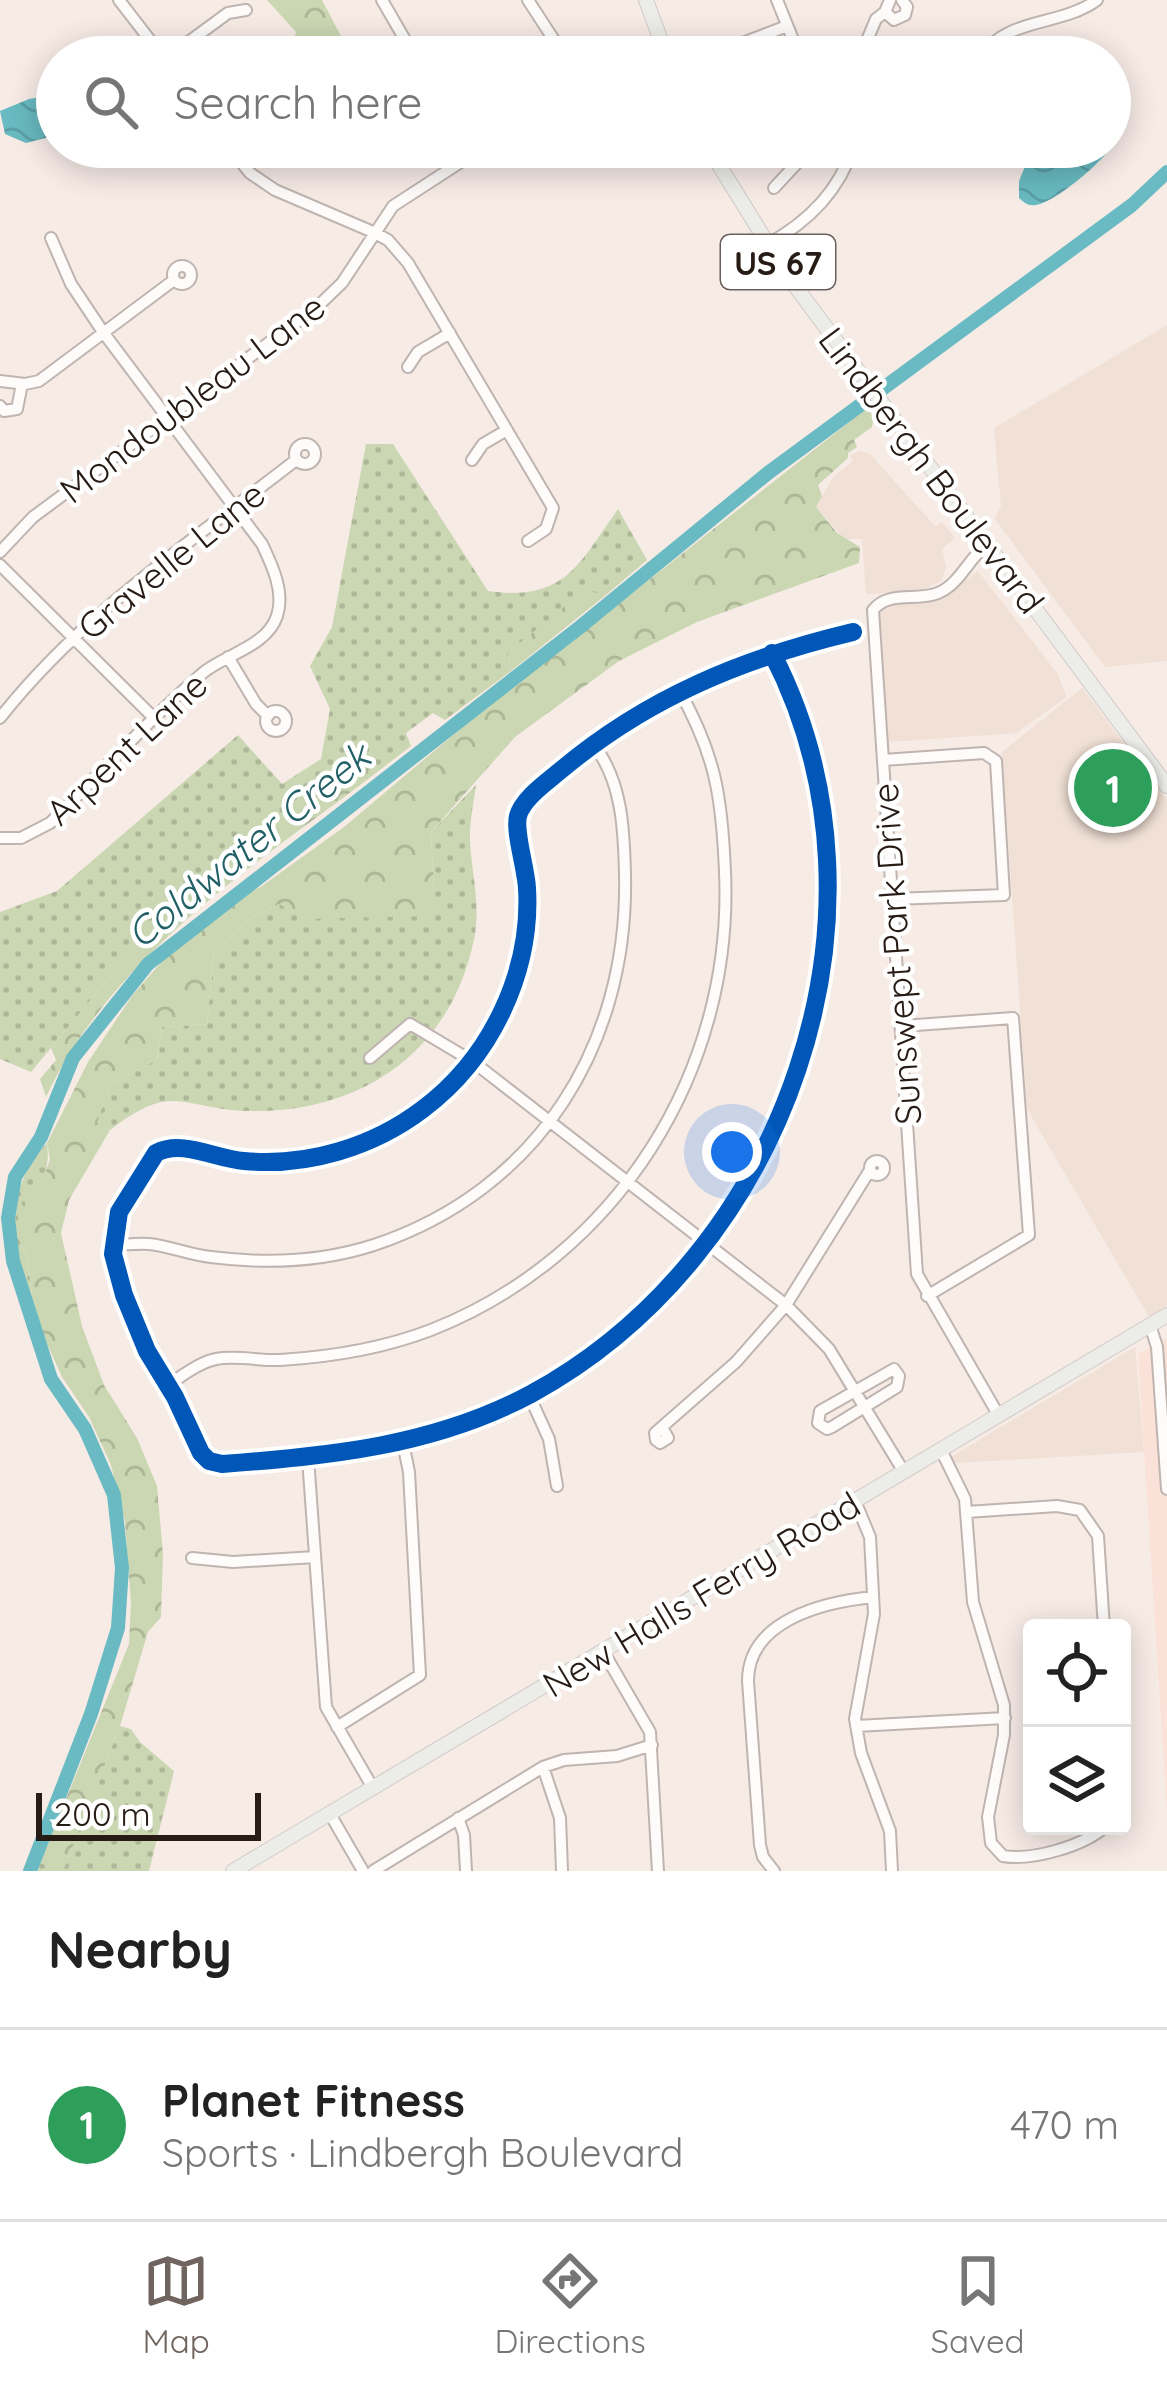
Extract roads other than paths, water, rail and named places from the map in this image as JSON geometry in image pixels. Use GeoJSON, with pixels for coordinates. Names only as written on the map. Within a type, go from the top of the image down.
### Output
{"type":"FeatureCollection","features":[{"type":"Feature","properties":{"kind":"main road"},"geometry":{"type":"LineString","coordinates":[[646,0],[659,36]]}},
{"type":"Feature","properties":{"kind":"main road","name":"Lindbergh Boulevard"},"geometry":{"type":"LineString","coordinates":[[720,168],[766,245],[1167,786]]}},
{"type":"Feature","properties":{"kind":"main road","name":"New Halls Ferry Road"},"geometry":{"type":"LineString","coordinates":[[233,1871],[1167,1315]]}},
{"type":"Feature","properties":{"kind":"street"},"geometry":{"type":"LineString","coordinates":[[119,0],[148,36]]}},
{"type":"Feature","properties":{"kind":"street"},"geometry":{"type":"LineString","coordinates":[[382,0],[403,36]]}},
{"type":"Feature","properties":{"kind":"street"},"geometry":{"type":"LineString","coordinates":[[528,0],[551,36]]}},
{"type":"Feature","properties":{"kind":"street"},"geometry":{"type":"LineString","coordinates":[[777,0],[791,36]]}},
{"type":"Feature","properties":{"kind":"street"},"geometry":{"type":"LineString","coordinates":[[887,4],[890,19],[902,18],[907,7],[902,0]]}},
{"type":"Feature","properties":{"kind":"street"},"geometry":{"type":"LineString","coordinates":[[1000,36],[1031,23],[1071,15],[1097,0]]}},
{"type":"Feature","properties":{"kind":"street"},"geometry":{"type":"LineString","coordinates":[[869,36],[887,4]]}},
{"type":"Feature","properties":{"kind":"street"},"geometry":{"type":"LineString","coordinates":[[195,36],[228,13],[246,10]]}},
{"type":"Feature","properties":{"kind":"street"},"geometry":{"type":"LineString","coordinates":[[761,36],[787,26]]}},
{"type":"Feature","properties":{"kind":"street"},"geometry":{"type":"LineString","coordinates":[[246,168],[275,190],[388,240],[408,263],[553,508],[546,529],[528,541]]}},
{"type":"Feature","properties":{"kind":"street","name":"Mondoubleau Lane"},"geometry":{"type":"LineString","coordinates":[[0,552],[33,517],[329,297],[404,196],[446,168]]}},
{"type":"Feature","properties":{"kind":"street"},"geometry":{"type":"LineString","coordinates":[[774,188],[792,168]]}},
{"type":"Feature","properties":{"kind":"street"},"geometry":{"type":"LineString","coordinates":[[766,245],[821,204],[844,168]]}},
{"type":"Feature","properties":{"kind":"street","name":"Arpent Lane"},"geometry":{"type":"LineString","coordinates":[[0,838],[15,840],[50,823],[154,718],[204,673],[266,634],[278,614],[275,576],[262,544],[103,332],[70,284],[51,238]]}},
{"type":"Feature","properties":{"kind":"street"},"geometry":{"type":"LineString","coordinates":[[0,392],[1,381],[39,381],[174,280]]}},
{"type":"Feature","properties":{"kind":"street"},"geometry":{"type":"LineString","coordinates":[[407,367],[418,352],[450,333]]}},
{"type":"Feature","properties":{"kind":"street"},"geometry":{"type":"LineString","coordinates":[[0,406],[4,411],[17,409],[22,384]]}},
{"type":"Feature","properties":{"kind":"street"},"geometry":{"type":"LineString","coordinates":[[472,460],[483,444],[507,430]]}},
{"type":"Feature","properties":{"kind":"street","name":"Gravelle Lane"},"geometry":{"type":"LineString","coordinates":[[0,718],[71,639],[126,588],[296,460]]}},
{"type":"Feature","properties":{"kind":"street","name":"Sunswept Park Drive"},"geometry":{"type":"LineString","coordinates":[[987,544],[970,557],[946,590],[882,601],[873,610],[916,1263],[920,1284],[999,1416]]}},
{"type":"Feature","properties":{"kind":"street"},"geometry":{"type":"LineString","coordinates":[[0,566],[154,718]]}},
{"type":"Feature","properties":{"kind":"street"},"geometry":{"type":"LineString","coordinates":[[772,653],[795,698],[818,787],[825,906],[820,981],[804,1053],[778,1126],[746,1187],[707,1243],[633,1322],[529,1395],[466,1423],[403,1443],[308,1458],[209,1461],[133,1317],[112,1245],[119,1212],[151,1160],[163,1149],[180,1147],[258,1162],[335,1153],[385,1133],[424,1109],[472,1061],[511,993],[528,903],[518,817],[543,786],[593,744],[679,690],[772,653],[853,632]]}},
{"type":"Feature","properties":{"kind":"street"},"geometry":{"type":"LineString","coordinates":[[228,657],[268,716]]}},
{"type":"Feature","properties":{"kind":"street"},"geometry":{"type":"LineString","coordinates":[[168,1384],[217,1359],[330,1355],[399,1340],[446,1323],[515,1288],[550,1263],[629,1182],[662,1134],[695,1065],[711,1016],[723,947],[726,900],[717,775],[679,690]]}},
{"type":"Feature","properties":{"kind":"street"},"geometry":{"type":"LineString","coordinates":[[112,1245],[151,1244],[198,1256],[278,1261],[371,1246],[406,1233],[474,1195],[550,1123],[580,1077],[605,1020],[625,930],[621,812],[609,769],[593,744]]}},
{"type":"Feature","properties":{"kind":"street"},"geometry":{"type":"LineString","coordinates":[[883,760],[992,756],[996,761],[1004,895],[892,899]]}},
{"type":"Feature","properties":{"kind":"street"},"geometry":{"type":"LineString","coordinates":[[902,1026],[1013,1018],[1029,1235],[927,1296]]}},
{"type":"Feature","properties":{"kind":"street"},"geometry":{"type":"LineString","coordinates":[[370,1058],[410,1024],[472,1061],[629,1182],[786,1305],[829,1349],[904,1472]]}},
{"type":"Feature","properties":{"kind":"street"},"geometry":{"type":"LineString","coordinates":[[663,1430],[736,1362],[786,1305],[870,1170]]}},
{"type":"Feature","properties":{"kind":"street"},"geometry":{"type":"LineString","coordinates":[[1150,1325],[1157,1347],[1167,1489]]}},
{"type":"Feature","properties":{"kind":"street"},"geometry":{"type":"LineString","coordinates":[[894,1369],[898,1372],[897,1387],[827,1429],[818,1424],[820,1411],[854,1390],[894,1369]]}},
{"type":"Feature","properties":{"kind":"street"},"geometry":{"type":"LineString","coordinates":[[529,1395],[550,1439],[557,1486]]}},
{"type":"Feature","properties":{"kind":"street"},"geometry":{"type":"LineString","coordinates":[[337,1727],[420,1675],[410,1472],[403,1443]]}},
{"type":"Feature","properties":{"kind":"street"},"geometry":{"type":"LineString","coordinates":[[941,1453],[962,1488],[974,1602],[1002,1690],[1005,1718],[988,1817],[994,1851],[1020,1857],[1078,1843],[1091,1835]]}},
{"type":"Feature","properties":{"kind":"street"},"geometry":{"type":"LineString","coordinates":[[308,1458],[326,1706],[373,1788]]}},
{"type":"Feature","properties":{"kind":"street"},"geometry":{"type":"LineString","coordinates":[[855,1501],[870,1537],[874,1629],[856,1726],[890,1832],[892,1871]]}},
{"type":"Feature","properties":{"kind":"street"},"geometry":{"type":"LineString","coordinates":[[967,1512],[1057,1505],[1080,1510],[1098,1536],[1103,1619]]}},
{"type":"Feature","properties":{"kind":"street"},"geometry":{"type":"LineString","coordinates":[[192,1558],[233,1562],[315,1557]]}},
{"type":"Feature","properties":{"kind":"street"},"geometry":{"type":"LineString","coordinates":[[774,1871],[760,1845],[750,1657],[768,1635],[814,1607],[873,1597]]}},
{"type":"Feature","properties":{"kind":"street"},"geometry":{"type":"LineString","coordinates":[[603,1651],[650,1732],[658,1871]]}},
{"type":"Feature","properties":{"kind":"street"},"geometry":{"type":"LineString","coordinates":[[856,1726],[1005,1718]]}},
{"type":"Feature","properties":{"kind":"street"},"geometry":{"type":"LineString","coordinates":[[374,1871],[543,1767],[564,1760],[617,1756],[652,1745]]}},
{"type":"Feature","properties":{"kind":"street"},"geometry":{"type":"LineString","coordinates":[[543,1767],[560,1818],[562,1871]]}},
{"type":"Feature","properties":{"kind":"street"},"geometry":{"type":"LineString","coordinates":[[330,1814],[363,1871]]}},
{"type":"Feature","properties":{"kind":"street"},"geometry":{"type":"LineString","coordinates":[[458,1818],[466,1871]]}},
{"type":"Feature","properties":{"kind":"water"},"geometry":{"type":"Polygon","coordinates":[[[36,98],[36,140],[26,143],[5,134],[0,111],[36,98]]]}},
{"type":"Feature","properties":{"kind":"water"},"geometry":{"type":"Polygon","coordinates":[[[1024,168],[1092,168],[1036,205],[1019,198],[1024,168]]]}},
{"type":"Feature","properties":{"kind":"waterway","name":"Coldwater Creek"},"geometry":{"type":"LineString","coordinates":[[30,1871],[91,1714],[118,1628],[122,1568],[114,1495],[85,1429],[51,1379],[13,1261],[8,1218],[15,1177],[41,1137],[73,1058],[148,964],[580,627],[768,473],[1132,205],[1167,172]]}},
{"type":"Feature","properties":{"kind":"place","name":"Planet Fitness"},"geometry":{"type":"Point","coordinates":[1113,788]}}]}
